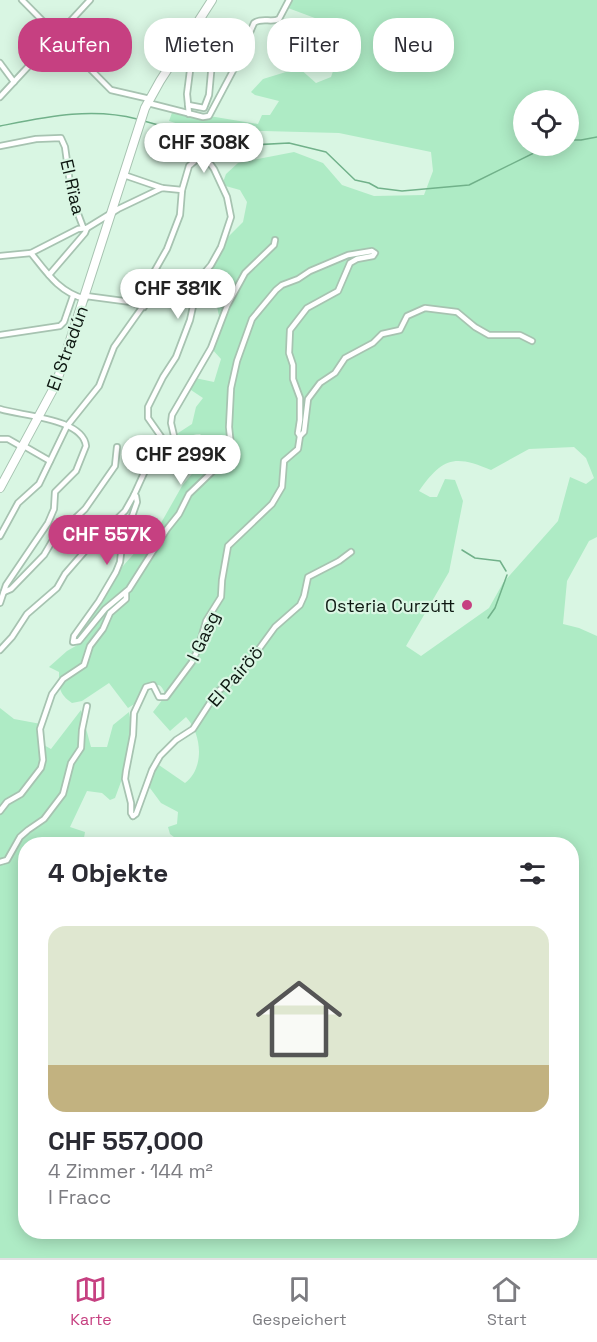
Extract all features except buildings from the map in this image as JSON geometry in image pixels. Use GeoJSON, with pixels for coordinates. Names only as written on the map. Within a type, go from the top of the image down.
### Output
{"type":"FeatureCollection","features":[{"type":"Feature","properties":{"kind":"main road","name":"El Stradún"},"geometry":{"type":"LineString","coordinates":[[200,18],[212,0]]}},
{"type":"Feature","properties":{"kind":"main road","name":"El Stradún"},"geometry":{"type":"LineString","coordinates":[[0,488],[40,417],[60,375],[137,132],[148,103],[166,72]]}},
{"type":"Feature","properties":{"kind":"street"},"geometry":{"type":"LineString","coordinates":[[22,0],[40,18]]}},
{"type":"Feature","properties":{"kind":"street"},"geometry":{"type":"LineString","coordinates":[[74,18],[90,0]]}},
{"type":"Feature","properties":{"kind":"street"},"geometry":{"type":"LineString","coordinates":[[93,72],[111,90],[189,114],[203,117],[210,115],[236,67],[254,23],[260,20],[279,19],[289,0]]}},
{"type":"Feature","properties":{"kind":"street"},"geometry":{"type":"LineString","coordinates":[[0,63],[14,82]]}},
{"type":"Feature","properties":{"kind":"street"},"geometry":{"type":"LineString","coordinates":[[0,97],[23,72]]}},
{"type":"Feature","properties":{"kind":"street"},"geometry":{"type":"LineString","coordinates":[[189,114],[190,72]]}},
{"type":"Feature","properties":{"kind":"street"},"geometry":{"type":"LineString","coordinates":[[188,105],[205,108],[211,72]]}},
{"type":"Feature","properties":{"kind":"street","name":"El Rïaa"},"geometry":{"type":"LineString","coordinates":[[0,146],[36,139],[62,138],[72,198],[85,227]]}},
{"type":"Feature","properties":{"kind":"street"},"geometry":{"type":"LineString","coordinates":[[0,536],[18,503],[39,484],[67,426],[99,386],[114,346],[153,292],[154,272],[167,249],[180,216],[182,190],[190,164],[198,159],[204,159],[214,169],[228,200],[231,218],[223,242],[211,265],[200,278],[190,320],[176,357],[163,377],[147,411],[148,418],[162,437],[148,457],[149,462]]}},
{"type":"Feature","properties":{"kind":"street"},"geometry":{"type":"LineString","coordinates":[[124,175],[162,188],[182,190]]}},
{"type":"Feature","properties":{"kind":"street"},"geometry":{"type":"LineString","coordinates":[[0,256],[31,253],[162,188]]}},
{"type":"Feature","properties":{"kind":"street"},"geometry":{"type":"LineString","coordinates":[[49,275],[85,232],[85,227]]}},
{"type":"Feature","properties":{"kind":"street"},"geometry":{"type":"LineString","coordinates":[[0,650],[12,637],[27,614],[57,588],[65,574],[92,543],[125,511],[149,462],[175,440],[171,420],[174,412],[211,348],[225,311],[242,277],[274,245],[275,240]]}},
{"type":"Feature","properties":{"kind":"street"},"geometry":{"type":"LineString","coordinates":[[134,495],[137,502],[121,547],[118,569],[74,636],[73,642],[78,642],[105,609],[126,592],[179,514],[189,494],[204,478],[232,456],[229,427],[231,388],[237,362],[252,319],[282,285],[348,255],[372,251],[375,253],[374,256],[357,259],[350,263],[338,291],[307,308],[290,330],[289,353],[293,379],[300,398],[299,435]]}},
{"type":"Feature","properties":{"kind":"street"},"geometry":{"type":"LineString","coordinates":[[31,253],[58,286],[73,296],[131,302],[144,307]]}},
{"type":"Feature","properties":{"kind":"street"},"geometry":{"type":"LineString","coordinates":[[0,335],[60,326],[64,322],[73,296]]}},
{"type":"Feature","properties":{"kind":"street"},"geometry":{"type":"LineString","coordinates":[[299,435],[304,432],[308,399],[320,383],[334,373],[345,358],[373,343],[382,334],[399,331],[407,316],[417,311],[430,309],[457,312],[475,327],[489,334],[520,335],[532,342]]}},
{"type":"Feature","properties":{"kind":"street"},"geometry":{"type":"LineString","coordinates":[[0,409],[40,417],[67,426],[83,437],[86,444],[85,452],[76,471],[55,492],[54,509],[48,523],[6,585],[0,603]]}},
{"type":"Feature","properties":{"kind":"street","name":"I Gasg"},"geometry":{"type":"LineString","coordinates":[[133,816],[130,813],[131,803],[125,776],[135,710],[146,687],[153,685],[159,696],[166,697],[192,662],[207,619],[222,595],[222,580],[228,546],[272,504],[282,487],[284,460],[297,451],[299,435]]}},
{"type":"Feature","properties":{"kind":"street"},"geometry":{"type":"LineString","coordinates":[[0,440],[8,440],[50,461]]}},
{"type":"Feature","properties":{"kind":"street"},"geometry":{"type":"LineString","coordinates":[[4,592],[11,589],[43,557],[54,538],[85,509],[114,466],[117,447]]}},
{"type":"Feature","properties":{"kind":"street","name":"El Pairöö"},"geometry":{"type":"LineString","coordinates":[[133,816],[136,814],[152,770],[160,756],[193,729],[217,692],[240,675],[275,627],[300,605],[308,577],[351,552]]}},
{"type":"Feature","properties":{"kind":"street"},"geometry":{"type":"LineString","coordinates":[[0,811],[7,802],[21,794],[41,768],[43,760],[40,729],[52,694],[63,679],[84,665],[90,646],[103,629],[110,613],[126,599],[126,592]]}},
{"type":"Feature","properties":{"kind":"street"},"geometry":{"type":"LineString","coordinates":[[20,837],[44,819],[64,792],[71,763],[81,748],[87,706]]}},
{"type":"Feature","properties":{"kind":"street"},"geometry":{"type":"LineString","coordinates":[[0,862],[7,860],[18,841]]}},
{"type":"Feature","properties":{"kind":"green space"},"geometry":{"type":"Polygon","coordinates":[[[292,0],[597,0],[597,537],[589,541],[567,581],[563,624],[597,636],[597,1258],[0,1258],[0,708],[14,719],[41,724],[42,744],[51,749],[81,710],[91,747],[107,747],[113,725],[129,712],[133,735],[125,771],[115,798],[110,800],[102,793],[87,791],[70,827],[85,832],[84,837],[18,837],[18,1239],[579,1239],[579,837],[174,837],[170,834],[168,827],[177,824],[178,812],[161,803],[147,784],[156,763],[185,783],[196,769],[198,741],[186,717],[170,731],[153,712],[166,695],[158,685],[150,685],[139,701],[128,708],[109,683],[82,701],[72,703],[64,697],[61,690],[59,672],[49,667],[67,651],[81,643],[88,622],[115,575],[161,523],[182,486],[196,469],[193,467],[210,449],[210,445],[200,434],[172,443],[175,435],[192,424],[196,407],[203,398],[188,388],[195,378],[214,382],[221,359],[211,348],[221,325],[215,282],[202,274],[209,267],[223,242],[243,222],[247,202],[240,190],[222,185],[226,174],[238,163],[294,152],[323,163],[342,185],[374,196],[424,195],[433,171],[431,152],[339,133],[195,129],[169,121],[173,110],[258,124],[262,115],[270,115],[279,101],[251,92],[263,79],[286,72],[304,72],[316,83],[331,77],[333,72],[361,72],[361,18],[315,18],[288,8],[292,0]],[[574,447],[529,449],[491,470],[458,461],[450,462],[435,472],[419,491],[430,497],[437,497],[445,479],[455,480],[463,501],[449,572],[406,646],[421,656],[489,608],[503,583],[558,521],[570,477],[586,484],[594,478],[586,458],[574,447]]]}},
{"type":"Feature","properties":{"kind":"waterway"},"geometry":{"type":"LineString","coordinates":[[0,126],[51,117],[86,114],[120,115],[137,119]]}},
{"type":"Feature","properties":{"kind":"waterway"},"geometry":{"type":"LineString","coordinates":[[144,121],[233,146],[289,143],[326,152],[355,180],[378,188],[402,191],[469,185],[528,156]]}},
{"type":"Feature","properties":{"kind":"waterway"},"geometry":{"type":"LineString","coordinates":[[579,140],[597,137]]}},
{"type":"Feature","properties":{"kind":"waterway"},"geometry":{"type":"LineString","coordinates":[[462,550],[475,558],[500,561],[506,571]]}},
{"type":"Feature","properties":{"kind":"waterway"},"geometry":{"type":"LineString","coordinates":[[488,618],[495,608],[507,575]]}},
{"type":"Feature","properties":{"kind":"place","name":"Osteria Curzútt"},"geometry":{"type":"Point","coordinates":[467,605]}}]}
